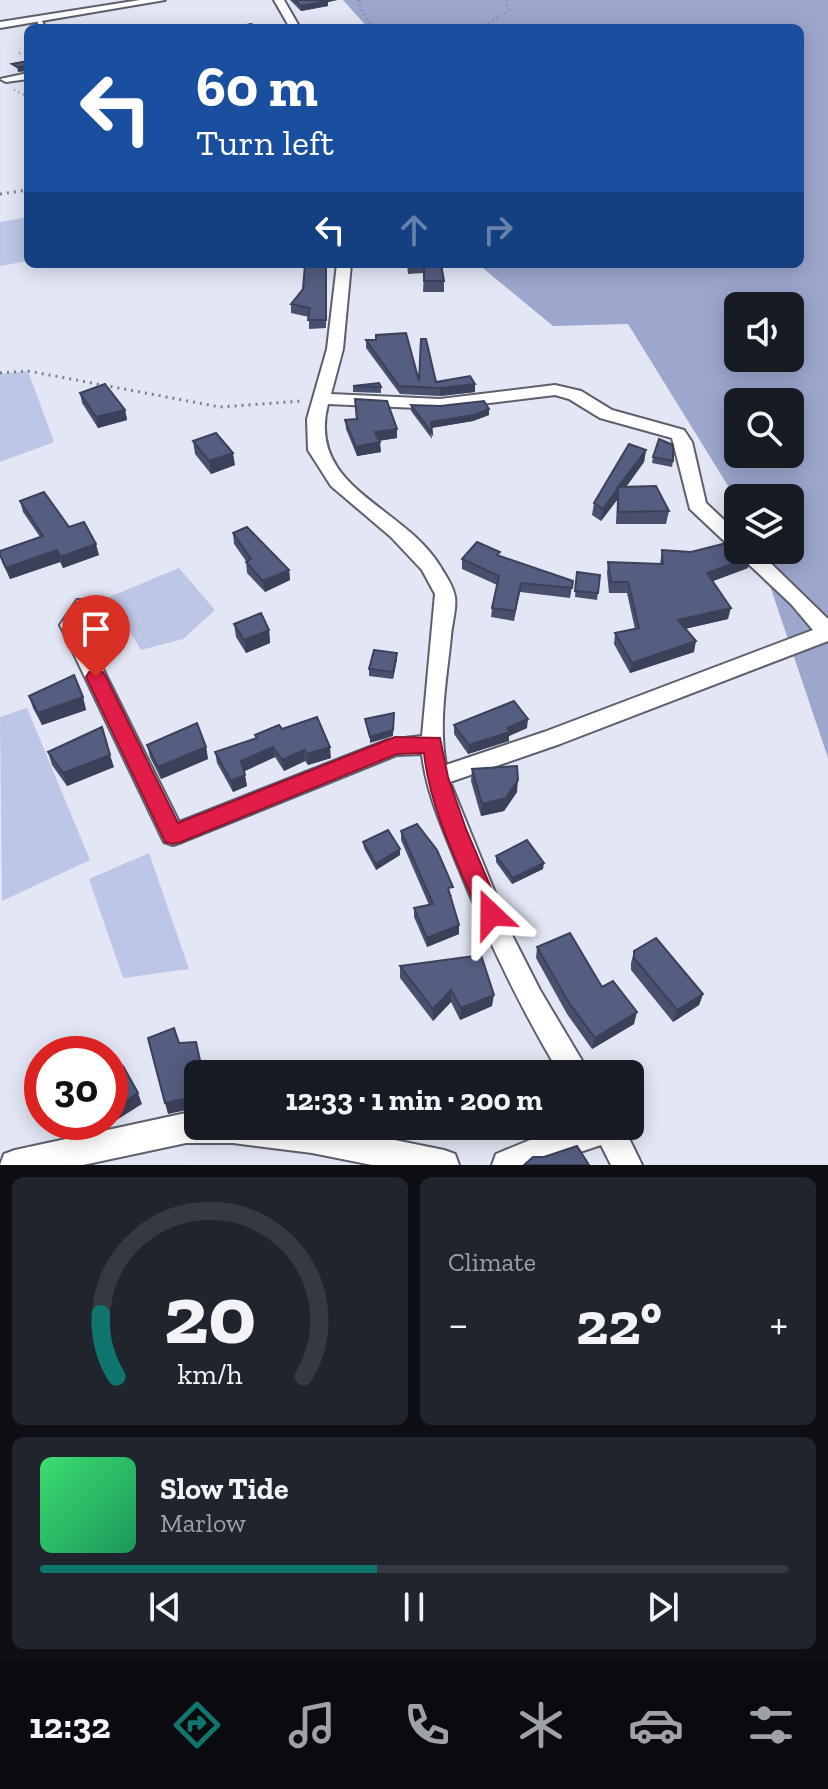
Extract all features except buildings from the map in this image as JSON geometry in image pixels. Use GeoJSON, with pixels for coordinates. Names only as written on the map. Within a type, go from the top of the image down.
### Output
{"type":"FeatureCollection","features":[{"type":"Feature","properties":{"kind":"street"},"geometry":{"type":"LineString","coordinates":[[40,24],[160,0]]}},
{"type":"Feature","properties":{"kind":"street"},"geometry":{"type":"LineString","coordinates":[[279,0],[293,24]]}},
{"type":"Feature","properties":{"kind":"street"},"geometry":{"type":"LineString","coordinates":[[0,25],[24,24]]}},
{"type":"Feature","properties":{"kind":"street"},"geometry":{"type":"LineString","coordinates":[[6,79],[24,77]]}},
{"type":"Feature","properties":{"kind":"street"},"geometry":{"type":"LineString","coordinates":[[344,268],[335,349],[316,419],[317,450],[337,482],[398,532],[430,566],[445,594],[433,709],[437,777],[502,942],[530,999],[567,1060]]}},
{"type":"Feature","properties":{"kind":"street"},"geometry":{"type":"LineString","coordinates":[[321,399],[440,404],[565,391],[606,414],[678,434],[683,442],[697,505],[724,531]]}},
{"type":"Feature","properties":{"kind":"street"},"geometry":{"type":"LineString","coordinates":[[437,777],[552,738],[828,633],[798,599],[760,564]]}},
{"type":"Feature","properties":{"kind":"street"},"geometry":{"type":"LineString","coordinates":[[84,605],[70,625],[173,835],[395,746],[433,744]]}},
{"type":"Feature","properties":{"kind":"street"},"geometry":{"type":"LineString","coordinates":[[15,1165],[186,1128],[233,1128],[312,1138],[444,1165]]}},
{"type":"Feature","properties":{"kind":"street"},"geometry":{"type":"LineString","coordinates":[[507,1165],[566,1140]]}},
{"type":"Feature","properties":{"kind":"street"},"geometry":{"type":"LineString","coordinates":[[614,1140],[627,1165]]}},
{"type":"Feature","properties":{"kind":"path"},"geometry":{"type":"LineString","coordinates":[[359,0],[370,24]]}},
{"type":"Feature","properties":{"kind":"path"},"geometry":{"type":"LineString","coordinates":[[486,24],[509,11],[506,0]]}},
{"type":"Feature","properties":{"kind":"path"},"geometry":{"type":"LineString","coordinates":[[19,53],[24,52]]}},
{"type":"Feature","properties":{"kind":"path"},"geometry":{"type":"LineString","coordinates":[[0,194],[24,191]]}},
{"type":"Feature","properties":{"kind":"path"},"geometry":{"type":"LineString","coordinates":[[0,373],[28,371],[220,407],[321,399]]}},
{"type":"Feature","properties":{"kind":"shaded area"},"geometry":{"type":"Polygon","coordinates":[[[343,0],[828,0],[828,758],[763,564],[804,564],[804,484],[727,484],[628,324],[553,326],[483,268],[804,268],[804,24],[364,24],[343,0]]]}},
{"type":"Feature","properties":{"kind":"shaded area"},"geometry":{"type":"Polygon","coordinates":[[[24,218],[24,262],[0,266],[0,222],[24,218]]]}},
{"type":"Feature","properties":{"kind":"shaded area"},"geometry":{"type":"Polygon","coordinates":[[[28,371],[54,442],[0,462],[0,374],[28,371]]]}},
{"type":"Feature","properties":{"kind":"shaded area"},"geometry":{"type":"Polygon","coordinates":[[[179,568],[215,610],[183,639],[141,650],[109,597],[179,568]]]}},
{"type":"Feature","properties":{"kind":"shaded area"},"geometry":{"type":"Polygon","coordinates":[[[27,708],[90,860],[2,901],[0,717],[27,708]]]}},
{"type":"Feature","properties":{"kind":"shaded area"},"geometry":{"type":"Polygon","coordinates":[[[149,853],[189,969],[123,978],[89,879],[149,853]]]}},
{"type":"Feature","properties":{"kind":"route"},"geometry":{"type":"LineString","coordinates":[[96,677],[173,835],[395,746],[433,744],[437,777],[491,914]]}}]}
